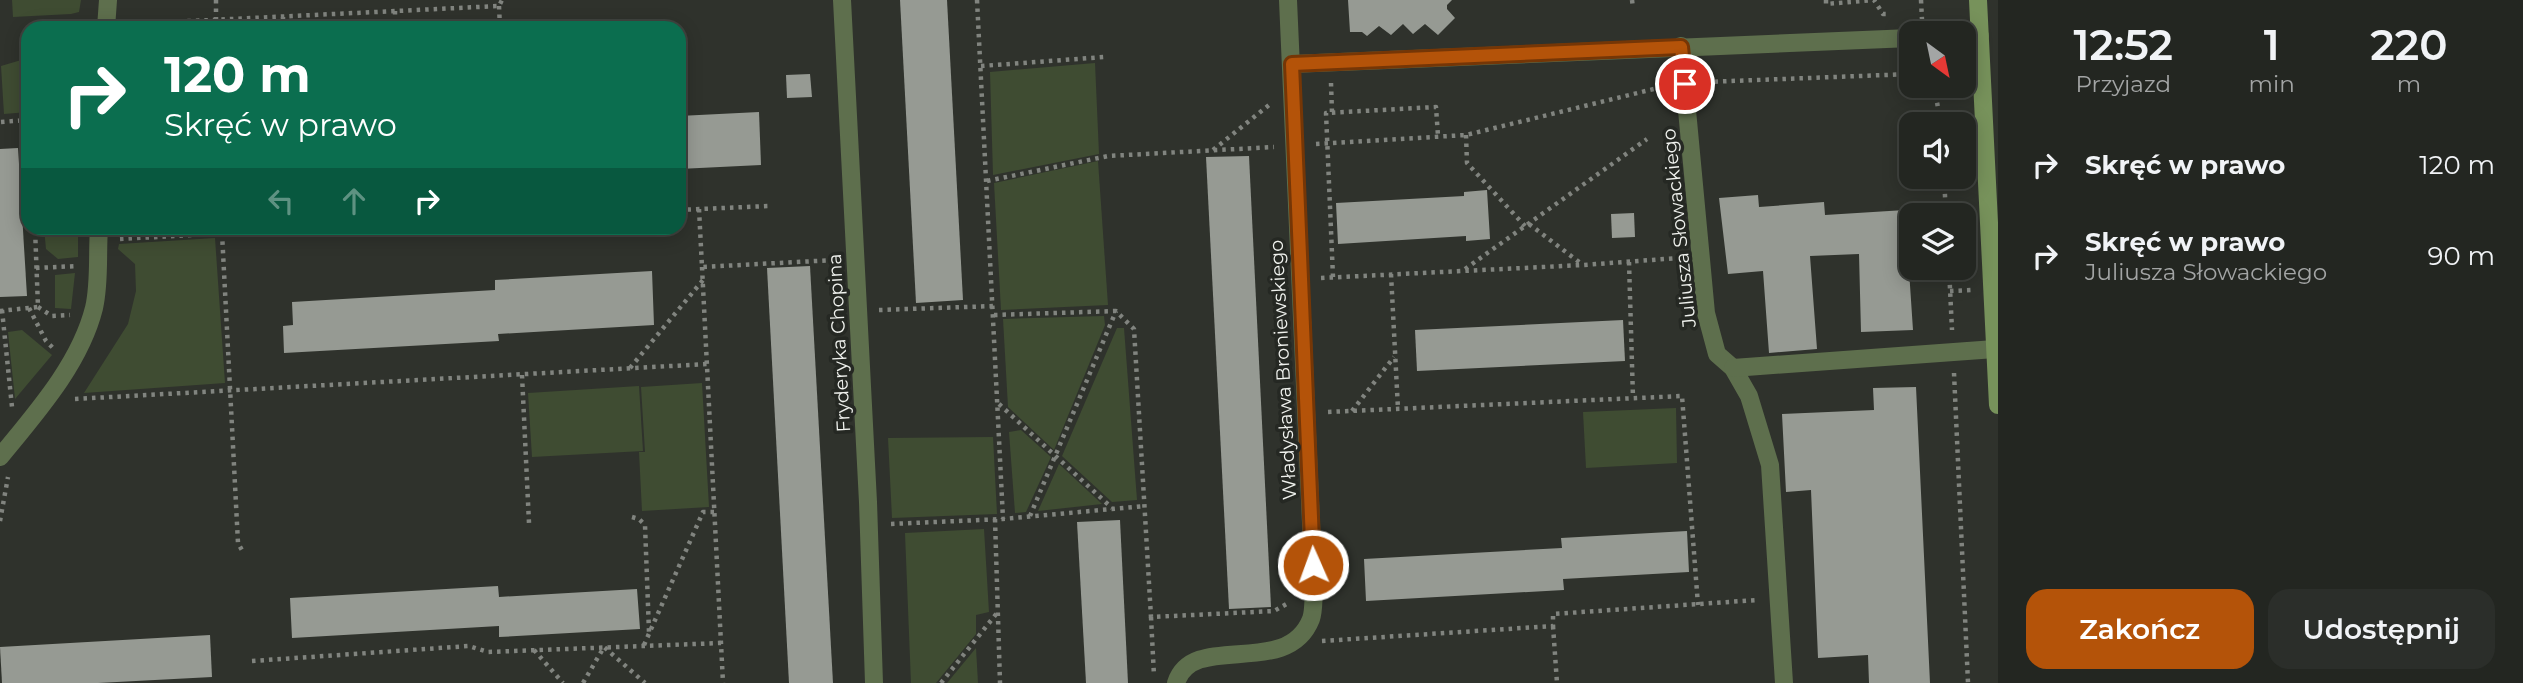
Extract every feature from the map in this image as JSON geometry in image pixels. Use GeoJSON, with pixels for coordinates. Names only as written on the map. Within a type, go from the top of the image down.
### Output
{"type":"FeatureCollection","features":[{"type":"Feature","properties":{"kind":"main road"},"geometry":{"type":"LineString","coordinates":[[1975,21],[1978,1]]}},
{"type":"Feature","properties":{"kind":"main road"},"geometry":{"type":"LineString","coordinates":[[1976,90],[1998,405]]}},
{"type":"Feature","properties":{"kind":"street"},"geometry":{"type":"LineString","coordinates":[[106,21],[107,0]]}},
{"type":"Feature","properties":{"kind":"street","name":"Fryderyka Chopina"},"geometry":{"type":"LineString","coordinates":[[842,0],[869,526],[874,683]]}},
{"type":"Feature","properties":{"kind":"street","name":"Władysława Broniewskiego"},"geometry":{"type":"LineString","coordinates":[[1288,0],[1314,591],[1311,618],[1291,642]]}},
{"type":"Feature","properties":{"kind":"street"},"geometry":{"type":"LineString","coordinates":[[1292,64],[1899,38]]}},
{"type":"Feature","properties":{"kind":"street","name":"Juliusza Słowackiego"},"geometry":{"type":"LineString","coordinates":[[1681,47],[1706,313],[1717,354],[1733,368],[1749,396],[1770,465],[1784,683]]}},
{"type":"Feature","properties":{"kind":"street"},"geometry":{"type":"LineString","coordinates":[[7,462],[85,334],[97,292],[99,235]]}},
{"type":"Feature","properties":{"kind":"street"},"geometry":{"type":"LineString","coordinates":[[1733,368],[1995,349]]}},
{"type":"Feature","properties":{"kind":"street"},"geometry":{"type":"LineString","coordinates":[[1176,683],[1186,665],[1200,658],[1269,652],[1291,642]]}},
{"type":"Feature","properties":{"kind":"path"},"geometry":{"type":"LineString","coordinates":[[216,0],[216,20]]}},
{"type":"Feature","properties":{"kind":"path"},"geometry":{"type":"LineString","coordinates":[[500,21],[499,6],[502,0]]}},
{"type":"Feature","properties":{"kind":"path"},"geometry":{"type":"LineString","coordinates":[[977,0],[995,315],[1003,519]]}},
{"type":"Feature","properties":{"kind":"path"},"geometry":{"type":"LineString","coordinates":[[1633,0],[1633,8]]}},
{"type":"Feature","properties":{"kind":"path"},"geometry":{"type":"LineString","coordinates":[[1826,0],[1826,4],[1874,0],[1883,14],[1896,14]]}},
{"type":"Feature","properties":{"kind":"path"},"geometry":{"type":"LineString","coordinates":[[198,21],[499,6]]}},
{"type":"Feature","properties":{"kind":"path"},"geometry":{"type":"LineString","coordinates":[[395,11],[395,21]]}},
{"type":"Feature","properties":{"kind":"path"},"geometry":{"type":"LineString","coordinates":[[1909,14],[1922,13]]}},
{"type":"Feature","properties":{"kind":"path"},"geometry":{"type":"LineString","coordinates":[[981,66],[1104,57]]}},
{"type":"Feature","properties":{"kind":"path"},"geometry":{"type":"LineString","coordinates":[[1327,142],[1466,135],[1645,89],[1685,84],[1899,75]]}},
{"type":"Feature","properties":{"kind":"path"},"geometry":{"type":"LineString","coordinates":[[1212,150],[1275,100]]}},
{"type":"Feature","properties":{"kind":"path"},"geometry":{"type":"LineString","coordinates":[[1333,278],[1326,113],[1436,107],[1438,136]]}},
{"type":"Feature","properties":{"kind":"path"},"geometry":{"type":"LineString","coordinates":[[1,122],[21,121]]}},
{"type":"Feature","properties":{"kind":"path"},"geometry":{"type":"LineString","coordinates":[[1466,135],[1467,163],[1527,225],[1583,265]]}},
{"type":"Feature","properties":{"kind":"path"},"geometry":{"type":"LineString","coordinates":[[1463,270],[1647,139]]}},
{"type":"Feature","properties":{"kind":"path"},"geometry":{"type":"LineString","coordinates":[[987,181],[1108,156],[1277,146],[1278,160]]}},
{"type":"Feature","properties":{"kind":"path"},"geometry":{"type":"LineString","coordinates":[[686,210],[769,206]]}},
{"type":"Feature","properties":{"kind":"path"},"geometry":{"type":"LineString","coordinates":[[699,209],[723,683]]}},
{"type":"Feature","properties":{"kind":"path"},"geometry":{"type":"LineString","coordinates":[[35,235],[38,307]]}},
{"type":"Feature","properties":{"kind":"path"},"geometry":{"type":"LineString","coordinates":[[222,235],[238,543],[243,552]]}},
{"type":"Feature","properties":{"kind":"path"},"geometry":{"type":"LineString","coordinates":[[1300,279],[1583,265],[1700,256]]}},
{"type":"Feature","properties":{"kind":"path"},"geometry":{"type":"LineString","coordinates":[[702,267],[839,260]]}},
{"type":"Feature","properties":{"kind":"path"},"geometry":{"type":"LineString","coordinates":[[1629,262],[1633,398]]}},
{"type":"Feature","properties":{"kind":"path"},"geometry":{"type":"LineString","coordinates":[[82,265],[82,275]]}},
{"type":"Feature","properties":{"kind":"path"},"geometry":{"type":"LineString","coordinates":[[36,268],[71,266]]}},
{"type":"Feature","properties":{"kind":"path"},"geometry":{"type":"LineString","coordinates":[[1391,274],[1398,409]]}},
{"type":"Feature","properties":{"kind":"path"},"geometry":{"type":"LineString","coordinates":[[630,369],[703,280]]}},
{"type":"Feature","properties":{"kind":"path"},"geometry":{"type":"LineString","coordinates":[[1950,280],[1968,683]]}},
{"type":"Feature","properties":{"kind":"path"},"geometry":{"type":"LineString","coordinates":[[858,311],[994,306]]}},
{"type":"Feature","properties":{"kind":"path"},"geometry":{"type":"LineString","coordinates":[[20,402],[12,411],[1,310],[38,307],[52,316],[64,315]]}},
{"type":"Feature","properties":{"kind":"path"},"geometry":{"type":"LineString","coordinates":[[29,308],[46,341]]}},
{"type":"Feature","properties":{"kind":"path"},"geometry":{"type":"LineString","coordinates":[[71,327],[76,309]]}},
{"type":"Feature","properties":{"kind":"path"},"geometry":{"type":"LineString","coordinates":[[995,315],[1116,311],[1134,329],[1154,683]]}},
{"type":"Feature","properties":{"kind":"path"},"geometry":{"type":"LineString","coordinates":[[1030,516],[1116,311]]}},
{"type":"Feature","properties":{"kind":"path"},"geometry":{"type":"LineString","coordinates":[[54,358],[62,345]]}},
{"type":"Feature","properties":{"kind":"path"},"geometry":{"type":"LineString","coordinates":[[1351,411],[1395,356]]}},
{"type":"Feature","properties":{"kind":"path"},"geometry":{"type":"LineString","coordinates":[[50,392],[61,400],[707,364]]}},
{"type":"Feature","properties":{"kind":"path"},"geometry":{"type":"LineString","coordinates":[[522,374],[529,523]]}},
{"type":"Feature","properties":{"kind":"path"},"geometry":{"type":"LineString","coordinates":[[1306,413],[1682,396],[1698,605]]}},
{"type":"Feature","properties":{"kind":"path"},"geometry":{"type":"LineString","coordinates":[[999,404],[1113,509]]}},
{"type":"Feature","properties":{"kind":"path"},"geometry":{"type":"LineString","coordinates":[[0,521],[8,475],[7,462]]}},
{"type":"Feature","properties":{"kind":"path"},"geometry":{"type":"LineString","coordinates":[[869,526],[1003,519],[1145,506]]}},
{"type":"Feature","properties":{"kind":"path"},"geometry":{"type":"LineString","coordinates":[[644,645],[703,512],[715,512]]}},
{"type":"Feature","properties":{"kind":"path"},"geometry":{"type":"LineString","coordinates":[[632,517],[645,525],[650,633]]}},
{"type":"Feature","properties":{"kind":"path"},"geometry":{"type":"LineString","coordinates":[[996,519],[1000,683]]}},
{"type":"Feature","properties":{"kind":"path"},"geometry":{"type":"LineString","coordinates":[[1151,617],[1275,611],[1293,598]]}},
{"type":"Feature","properties":{"kind":"path"},"geometry":{"type":"LineString","coordinates":[[1557,683],[1553,614],[1779,598]]}},
{"type":"Feature","properties":{"kind":"path"},"geometry":{"type":"LineString","coordinates":[[941,683],[998,612]]}},
{"type":"Feature","properties":{"kind":"path"},"geometry":{"type":"LineString","coordinates":[[1291,642],[1553,626]]}},
{"type":"Feature","properties":{"kind":"path"},"geometry":{"type":"LineString","coordinates":[[252,661],[469,646],[488,652],[721,643]]}},
{"type":"Feature","properties":{"kind":"path"},"geometry":{"type":"LineString","coordinates":[[583,683],[604,648]]}},
{"type":"Feature","properties":{"kind":"path"},"geometry":{"type":"LineString","coordinates":[[604,648],[646,683]]}},
{"type":"Feature","properties":{"kind":"path"},"geometry":{"type":"LineString","coordinates":[[534,650],[563,683]]}},
{"type":"Feature","properties":{"kind":"green space"},"geometry":{"type":"Polygon","coordinates":[[[12,0],[81,0],[79,12],[71,14],[13,17],[12,0]]]}},
{"type":"Feature","properties":{"kind":"green space"},"geometry":{"type":"Polygon","coordinates":[[[21,60],[21,113],[4,114],[1,66],[21,60]]]}},
{"type":"Feature","properties":{"kind":"green space"},"geometry":{"type":"Polygon","coordinates":[[[1095,63],[1099,154],[993,175],[990,72],[1095,63]]]}},
{"type":"Feature","properties":{"kind":"green space"},"geometry":{"type":"Polygon","coordinates":[[[1098,161],[1108,305],[1001,310],[994,183],[1098,161]]]}},
{"type":"Feature","properties":{"kind":"green space"},"geometry":{"type":"Polygon","coordinates":[[[45,235],[78,235],[78,257],[58,259],[46,249],[45,235]]]}},
{"type":"Feature","properties":{"kind":"green space"},"geometry":{"type":"Polygon","coordinates":[[[215,238],[225,383],[84,393],[128,324],[136,291],[135,264],[118,249],[119,244],[215,238]]]}},
{"type":"Feature","properties":{"kind":"green space"},"geometry":{"type":"Polygon","coordinates":[[[75,273],[71,309],[55,308],[55,275],[75,273]]]}},
{"type":"Feature","properties":{"kind":"green space"},"geometry":{"type":"Polygon","coordinates":[[[1104,316],[1105,325],[1054,450],[1008,407],[1003,319],[1104,316]]]}},
{"type":"Feature","properties":{"kind":"green space"},"geometry":{"type":"Polygon","coordinates":[[[1117,328],[1124,328],[1137,500],[1112,502],[1062,456],[1117,328]]]}},
{"type":"Feature","properties":{"kind":"green space"},"geometry":{"type":"Polygon","coordinates":[[[22,330],[52,355],[15,399],[8,332],[22,330]]]}},
{"type":"Feature","properties":{"kind":"green space"},"geometry":{"type":"Polygon","coordinates":[[[702,383],[709,507],[642,511],[639,452],[645,452],[641,387],[702,383]]]}},
{"type":"Feature","properties":{"kind":"green space"},"geometry":{"type":"Polygon","coordinates":[[[639,386],[643,451],[532,457],[528,393],[639,386]]]}},
{"type":"Feature","properties":{"kind":"green space"},"geometry":{"type":"Polygon","coordinates":[[[1676,408],[1677,463],[1586,468],[1583,412],[1676,408]]]}},
{"type":"Feature","properties":{"kind":"green space"},"geometry":{"type":"Polygon","coordinates":[[[1021,430],[1051,457],[1026,512],[1015,513],[1009,432],[1021,430]]]}},
{"type":"Feature","properties":{"kind":"green space"},"geometry":{"type":"Polygon","coordinates":[[[993,437],[997,514],[892,518],[888,438],[993,437]]]}},
{"type":"Feature","properties":{"kind":"green space"},"geometry":{"type":"Polygon","coordinates":[[[1059,464],[1102,504],[1038,511],[1059,464]]]}},
{"type":"Feature","properties":{"kind":"green space"},"geometry":{"type":"Polygon","coordinates":[[[984,529],[989,612],[976,615],[976,634],[936,683],[911,683],[905,533],[984,529]]]}},
{"type":"Feature","properties":{"kind":"green space"},"geometry":{"type":"Polygon","coordinates":[[[976,648],[978,683],[947,683],[976,648]]]}},
{"type":"Feature","properties":{"kind":"building"},"geometry":{"type":"Polygon","coordinates":[[[900,0],[947,0],[963,300],[916,303],[900,0]]]}},
{"type":"Feature","properties":{"kind":"building"},"geometry":{"type":"Polygon","coordinates":[[[1348,0],[1452,0],[1447,9],[1455,18],[1438,35],[1425,24],[1413,34],[1403,24],[1391,35],[1379,26],[1367,36],[1362,32],[1350,32],[1348,0]]]}},
{"type":"Feature","properties":{"kind":"building"},"geometry":{"type":"Polygon","coordinates":[[[810,74],[812,97],[787,98],[786,75],[810,74]]]}},
{"type":"Feature","properties":{"kind":"building"},"geometry":{"type":"Polygon","coordinates":[[[759,112],[761,165],[686,169],[686,116],[759,112]]]}},
{"type":"Feature","properties":{"kind":"building"},"geometry":{"type":"Polygon","coordinates":[[[18,148],[21,235],[23,235],[27,296],[0,297],[0,149],[18,148]]]}},
{"type":"Feature","properties":{"kind":"building"},"geometry":{"type":"Polygon","coordinates":[[[1249,156],[1271,607],[1229,609],[1206,157],[1249,156]]]}},
{"type":"Feature","properties":{"kind":"building"},"geometry":{"type":"Polygon","coordinates":[[[1487,190],[1490,239],[1466,241],[1466,236],[1338,244],[1336,203],[1464,196],[1464,192],[1487,190]]]}},
{"type":"Feature","properties":{"kind":"building"},"geometry":{"type":"Polygon","coordinates":[[[1758,195],[1759,207],[1824,202],[1825,215],[1899,210],[1899,280],[1910,280],[1913,330],[1861,332],[1859,254],[1810,256],[1817,349],[1769,353],[1763,271],[1728,274],[1719,198],[1758,195]]]}},
{"type":"Feature","properties":{"kind":"building"},"geometry":{"type":"Polygon","coordinates":[[[1634,213],[1635,237],[1612,238],[1611,214],[1634,213]]]}},
{"type":"Feature","properties":{"kind":"building"},"geometry":{"type":"Polygon","coordinates":[[[810,266],[833,683],[789,683],[767,268],[810,266]]]}},
{"type":"Feature","properties":{"kind":"building"},"geometry":{"type":"Polygon","coordinates":[[[652,271],[654,325],[498,334],[499,341],[284,353],[283,326],[293,325],[292,302],[495,290],[495,280],[652,271]]]}},
{"type":"Feature","properties":{"kind":"building"},"geometry":{"type":"Polygon","coordinates":[[[1623,320],[1625,361],[1417,371],[1415,330],[1623,320]]]}},
{"type":"Feature","properties":{"kind":"building"},"geometry":{"type":"Polygon","coordinates":[[[1916,387],[1930,683],[1869,683],[1868,655],[1818,658],[1811,490],[1786,492],[1782,414],[1874,410],[1873,388],[1916,387]]]}},
{"type":"Feature","properties":{"kind":"building"},"geometry":{"type":"Polygon","coordinates":[[[1120,520],[1128,683],[1086,683],[1077,522],[1120,520]]]}},
{"type":"Feature","properties":{"kind":"building"},"geometry":{"type":"Polygon","coordinates":[[[1687,531],[1689,572],[1563,579],[1564,590],[1366,601],[1364,559],[1562,548],[1561,538],[1687,531]]]}},
{"type":"Feature","properties":{"kind":"building"},"geometry":{"type":"Polygon","coordinates":[[[498,586],[499,597],[637,589],[640,629],[499,637],[499,626],[292,638],[290,598],[498,586]]]}},
{"type":"Feature","properties":{"kind":"building"},"geometry":{"type":"Polygon","coordinates":[[[210,635],[212,677],[98,683],[2,683],[0,647],[210,635]]]}},
{"type":"Feature","properties":{"kind":"route"},"geometry":{"type":"LineString","coordinates":[[1313,565],[1292,64],[1681,47],[1685,84]]}}]}
